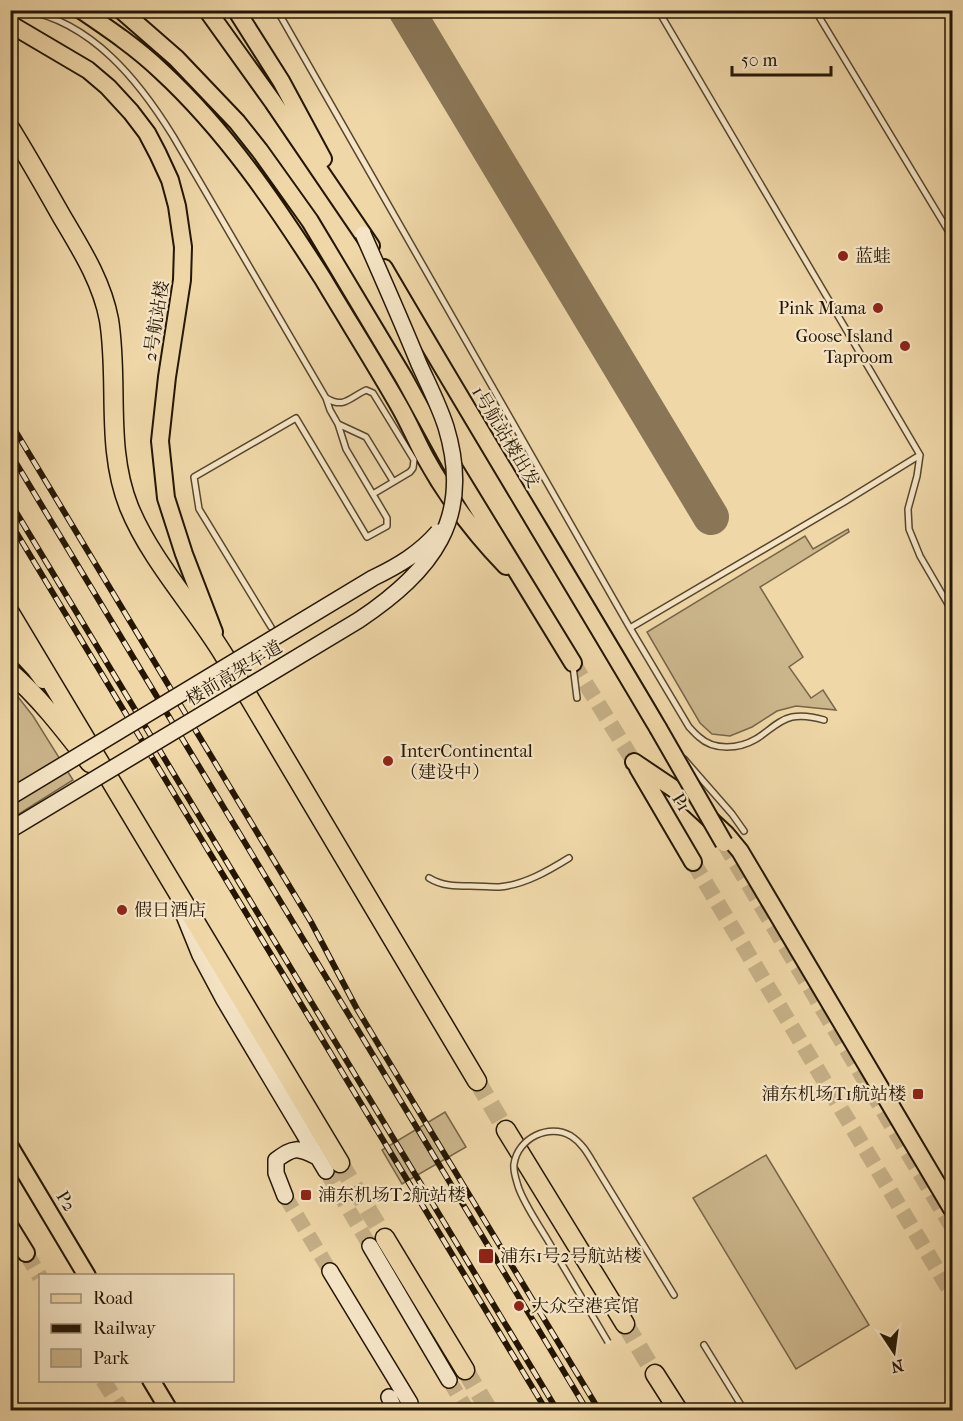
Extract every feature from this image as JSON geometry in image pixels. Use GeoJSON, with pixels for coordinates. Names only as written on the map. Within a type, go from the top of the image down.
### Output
{"type":"FeatureCollection","features":[{"type":"Feature","properties":{"kind":"highway"},"geometry":{"type":"LineString","coordinates":[[10,128],[87,258],[104,301],[111,335],[116,459],[123,490],[146,541],[224,654],[477,1081]]}},
{"type":"Feature","properties":{"kind":"highway"},"geometry":{"type":"LineString","coordinates":[[10,613],[167,874],[333,1167]]}},
{"type":"Feature","properties":{"kind":"highway"},"geometry":{"type":"LineString","coordinates":[[10,672],[52,715],[139,826]]}},
{"type":"Feature","properties":{"kind":"highway"},"geometry":{"type":"LineString","coordinates":[[506,1130],[625,1324]]}},
{"type":"Feature","properties":{"kind":"highway"},"geometry":{"type":"LineString","coordinates":[[378,1242],[457,1375]]}},
{"type":"Feature","properties":{"kind":"highway"},"geometry":{"type":"LineString","coordinates":[[656,1374],[678,1410]]}},
{"type":"Feature","properties":{"kind":"main road"},"geometry":{"type":"LineString","coordinates":[[81,10],[162,71],[229,144],[251,172],[291,229],[399,406],[425,457],[462,517],[527,589]]}},
{"type":"Feature","properties":{"kind":"main road"},"geometry":{"type":"LineString","coordinates":[[121,10],[176,58],[212,94],[279,176],[320,236],[404,378],[450,462],[573,663]]}},
{"type":"Feature","properties":{"kind":"main road"},"geometry":{"type":"LineString","coordinates":[[195,10],[241,60]]}},
{"type":"Feature","properties":{"kind":"main road"},"geometry":{"type":"LineString","coordinates":[[207,10],[241,60]]}},
{"type":"Feature","properties":{"kind":"main road"},"geometry":{"type":"LineString","coordinates":[[236,10],[281,81],[363,234]]}},
{"type":"Feature","properties":{"kind":"main road"},"geometry":{"type":"LineString","coordinates":[[10,24],[38,39]]}},
{"type":"Feature","properties":{"kind":"main road"},"geometry":{"type":"LineString","coordinates":[[10,30],[38,39]]}},
{"type":"Feature","properties":{"kind":"main road","name":"2号航站楼"},"geometry":{"type":"LineString","coordinates":[[38,39],[88,70],[108,87],[147,134],[170,180],[177,206],[183,247],[182,280],[160,441],[166,498],[200,598],[224,654]]}},
{"type":"Feature","properties":{"kind":"main road","name":"1号航站楼出发"},"geometry":{"type":"LineString","coordinates":[[241,60],[273,102],[363,234],[577,591],[724,843]]}},
{"type":"Feature","properties":{"kind":"main road"},"geometry":{"type":"LineString","coordinates":[[399,406],[419,431],[450,462]]}},
{"type":"Feature","properties":{"kind":"main road"},"geometry":{"type":"LineString","coordinates":[[10,642],[34,669],[92,747]]}},
{"type":"Feature","properties":{"kind":"main road","name":"P1"},"geometry":{"type":"LineString","coordinates":[[693,862],[634,762],[686,797],[740,850],[952,1209]]}},
{"type":"Feature","properties":{"kind":"main road","name":"P2"},"geometry":{"type":"LineString","coordinates":[[10,1147],[86,1274]]}},
{"type":"Feature","properties":{"kind":"main road"},"geometry":{"type":"LineString","coordinates":[[10,1227],[26,1253]]}},
{"type":"Feature","properties":{"kind":"main road"},"geometry":{"type":"LineString","coordinates":[[152,1382],[169,1410]]}},
{"type":"Feature","properties":{"kind":"street","name":"楼前高架车道"},"geometry":{"type":"LineString","coordinates":[[10,830],[359,620],[413,578],[437,546],[450,519],[454,483],[453,460],[445,425],[363,234]]}},
{"type":"Feature","properties":{"kind":"street","name":"楼前高架车道"},"geometry":{"type":"LineString","coordinates":[[10,797],[405,561],[424,546],[450,519]]}},
{"type":"Feature","properties":{"kind":"street"},"geometry":{"type":"LineString","coordinates":[[167,874],[200,955],[214,982],[317,1157]]}},
{"type":"Feature","properties":{"kind":"street"},"geometry":{"type":"LineString","coordinates":[[285,1196],[276,1173],[276,1160],[289,1151],[302,1150],[333,1167]]}},
{"type":"Feature","properties":{"kind":"street"},"geometry":{"type":"LineString","coordinates":[[330,1270],[410,1403]]}},
{"type":"Feature","properties":{"kind":"lane"},"geometry":{"type":"LineString","coordinates":[[24,10],[67,23],[110,56],[150,100],[326,398],[346,449],[387,518],[387,525],[367,537],[296,418],[194,477],[199,509],[271,627]]}},
{"type":"Feature","properties":{"kind":"lane"},"geometry":{"type":"LineString","coordinates":[[277,10],[630,628],[689,727],[700,739],[726,748],[740,746],[754,740],[782,720],[792,717],[813,717],[824,720]]}},
{"type":"Feature","properties":{"kind":"lane"},"geometry":{"type":"LineString","coordinates":[[658,10],[920,455],[908,509],[909,529],[920,556],[952,611]]}},
{"type":"Feature","properties":{"kind":"lane"},"geometry":{"type":"LineString","coordinates":[[829,10],[817,14],[952,237]]}},
{"type":"Feature","properties":{"kind":"lane"},"geometry":{"type":"LineString","coordinates":[[326,398],[340,404],[366,390],[373,393],[414,460],[410,472],[373,494]]}},
{"type":"Feature","properties":{"kind":"lane"},"geometry":{"type":"LineString","coordinates":[[338,424],[366,437],[393,482]]}},
{"type":"Feature","properties":{"kind":"lane"},"geometry":{"type":"LineString","coordinates":[[630,628],[835,508],[920,455]]}},
{"type":"Feature","properties":{"kind":"lane"},"geometry":{"type":"LineString","coordinates":[[573,663],[577,698]]}},
{"type":"Feature","properties":{"kind":"lane"},"geometry":{"type":"LineString","coordinates":[[658,728],[744,831]]}},
{"type":"Feature","properties":{"kind":"lane"},"geometry":{"type":"LineString","coordinates":[[429,878],[450,886],[501,887],[523,882],[569,858]]}},
{"type":"Feature","properties":{"kind":"lane"},"geometry":{"type":"LineString","coordinates":[[608,1342],[519,1189],[514,1163],[519,1150],[531,1137],[541,1132],[556,1131],[569,1135],[580,1144],[674,1295]]}},
{"type":"Feature","properties":{"kind":"lane"},"geometry":{"type":"LineString","coordinates":[[704,1345],[744,1410]]}},
{"type":"Feature","properties":{"kind":"green space"},"geometry":{"type":"Polygon","coordinates":[[[848,529],[849,532],[760,587],[803,657],[789,667],[811,698],[823,690],[836,710],[796,706],[777,711],[752,727],[730,736],[712,734],[700,723],[647,632],[805,536],[813,549],[848,529]]]}},
{"type":"Feature","properties":{"kind":"green space"},"geometry":{"type":"Polygon","coordinates":[[[11,688],[33,716],[73,780],[11,819],[11,688]]]}},
{"type":"Feature","properties":{"kind":"green space"},"geometry":{"type":"Polygon","coordinates":[[[445,1112],[466,1147],[402,1184],[382,1150],[445,1112]]]}},
{"type":"Feature","properties":{"kind":"green space"},"geometry":{"type":"Polygon","coordinates":[[[766,1155],[869,1325],[796,1369],[693,1198],[766,1155]]]}},
{"type":"Feature","properties":{"kind":"taxiway"},"geometry":{"type":"LineString","coordinates":[[406,10],[711,517]]}},
{"type":"Feature","properties":{"kind":"tunnel"},"geometry":{"type":"LineString","coordinates":[[573,663],[634,762]]}},
{"type":"Feature","properties":{"kind":"tunnel"},"geometry":{"type":"LineString","coordinates":[[724,843],[952,1227]]}},
{"type":"Feature","properties":{"kind":"tunnel"},"geometry":{"type":"LineString","coordinates":[[693,862],[952,1294]]}},
{"type":"Feature","properties":{"kind":"tunnel"},"geometry":{"type":"LineString","coordinates":[[477,1081],[506,1130]]}},
{"type":"Feature","properties":{"kind":"tunnel"},"geometry":{"type":"LineString","coordinates":[[340,1163],[385,1238]]}},
{"type":"Feature","properties":{"kind":"tunnel"},"geometry":{"type":"LineString","coordinates":[[326,1171],[370,1246]]}},
{"type":"Feature","properties":{"kind":"tunnel"},"geometry":{"type":"LineString","coordinates":[[285,1196],[330,1271]]}},
{"type":"Feature","properties":{"kind":"tunnel"},"geometry":{"type":"LineString","coordinates":[[26,1253],[39,1275]]}},
{"type":"Feature","properties":{"kind":"tunnel"},"geometry":{"type":"LineString","coordinates":[[625,1324],[655,1374]]}},
{"type":"Feature","properties":{"kind":"tunnel"},"geometry":{"type":"LineString","coordinates":[[465,1370],[489,1410]]}},
{"type":"Feature","properties":{"kind":"tunnel"},"geometry":{"type":"LineString","coordinates":[[449,1380],[467,1410]]}},
{"type":"Feature","properties":{"kind":"tunnel"},"geometry":{"type":"LineString","coordinates":[[104,1382],[122,1410]]}},
{"type":"Feature","properties":{"kind":"railway"},"geometry":{"type":"LineString","coordinates":[[10,422],[311,922],[357,1009],[599,1410]]}},
{"type":"Feature","properties":{"kind":"railway"},"geometry":{"type":"LineString","coordinates":[[10,453],[587,1410]]}},
{"type":"Feature","properties":{"kind":"railway"},"geometry":{"type":"LineString","coordinates":[[10,502],[557,1410]]}},
{"type":"Feature","properties":{"kind":"railway"},"geometry":{"type":"LineString","coordinates":[[10,522],[546,1410]]}},
{"type":"Feature","properties":{"kind":"place","name":"蓝蛙"},"geometry":{"type":"Point","coordinates":[843,256]}},
{"type":"Feature","properties":{"kind":"place","name":"Pink Mama"},"geometry":{"type":"Point","coordinates":[878,308]}},
{"type":"Feature","properties":{"kind":"place","name":"Goose Island Taproom"},"geometry":{"type":"Point","coordinates":[905,346]}},
{"type":"Feature","properties":{"kind":"place","name":"InterContinental （建设中）"},"geometry":{"type":"Point","coordinates":[388,761]}},
{"type":"Feature","properties":{"kind":"place","name":"假日酒店"},"geometry":{"type":"Point","coordinates":[122,910]}},
{"type":"Feature","properties":{"kind":"place","name":"浦东机场T1航站楼"},"geometry":{"type":"Point","coordinates":[918,1094]}},
{"type":"Feature","properties":{"kind":"place","name":"浦东机场T2航站楼"},"geometry":{"type":"Point","coordinates":[306,1195]}},
{"type":"Feature","properties":{"kind":"place","name":"浦东1号2号航站楼"},"geometry":{"type":"Point","coordinates":[486,1256]}},
{"type":"Feature","properties":{"kind":"place","name":"大众空港宾馆"},"geometry":{"type":"Point","coordinates":[519,1306]}}]}
